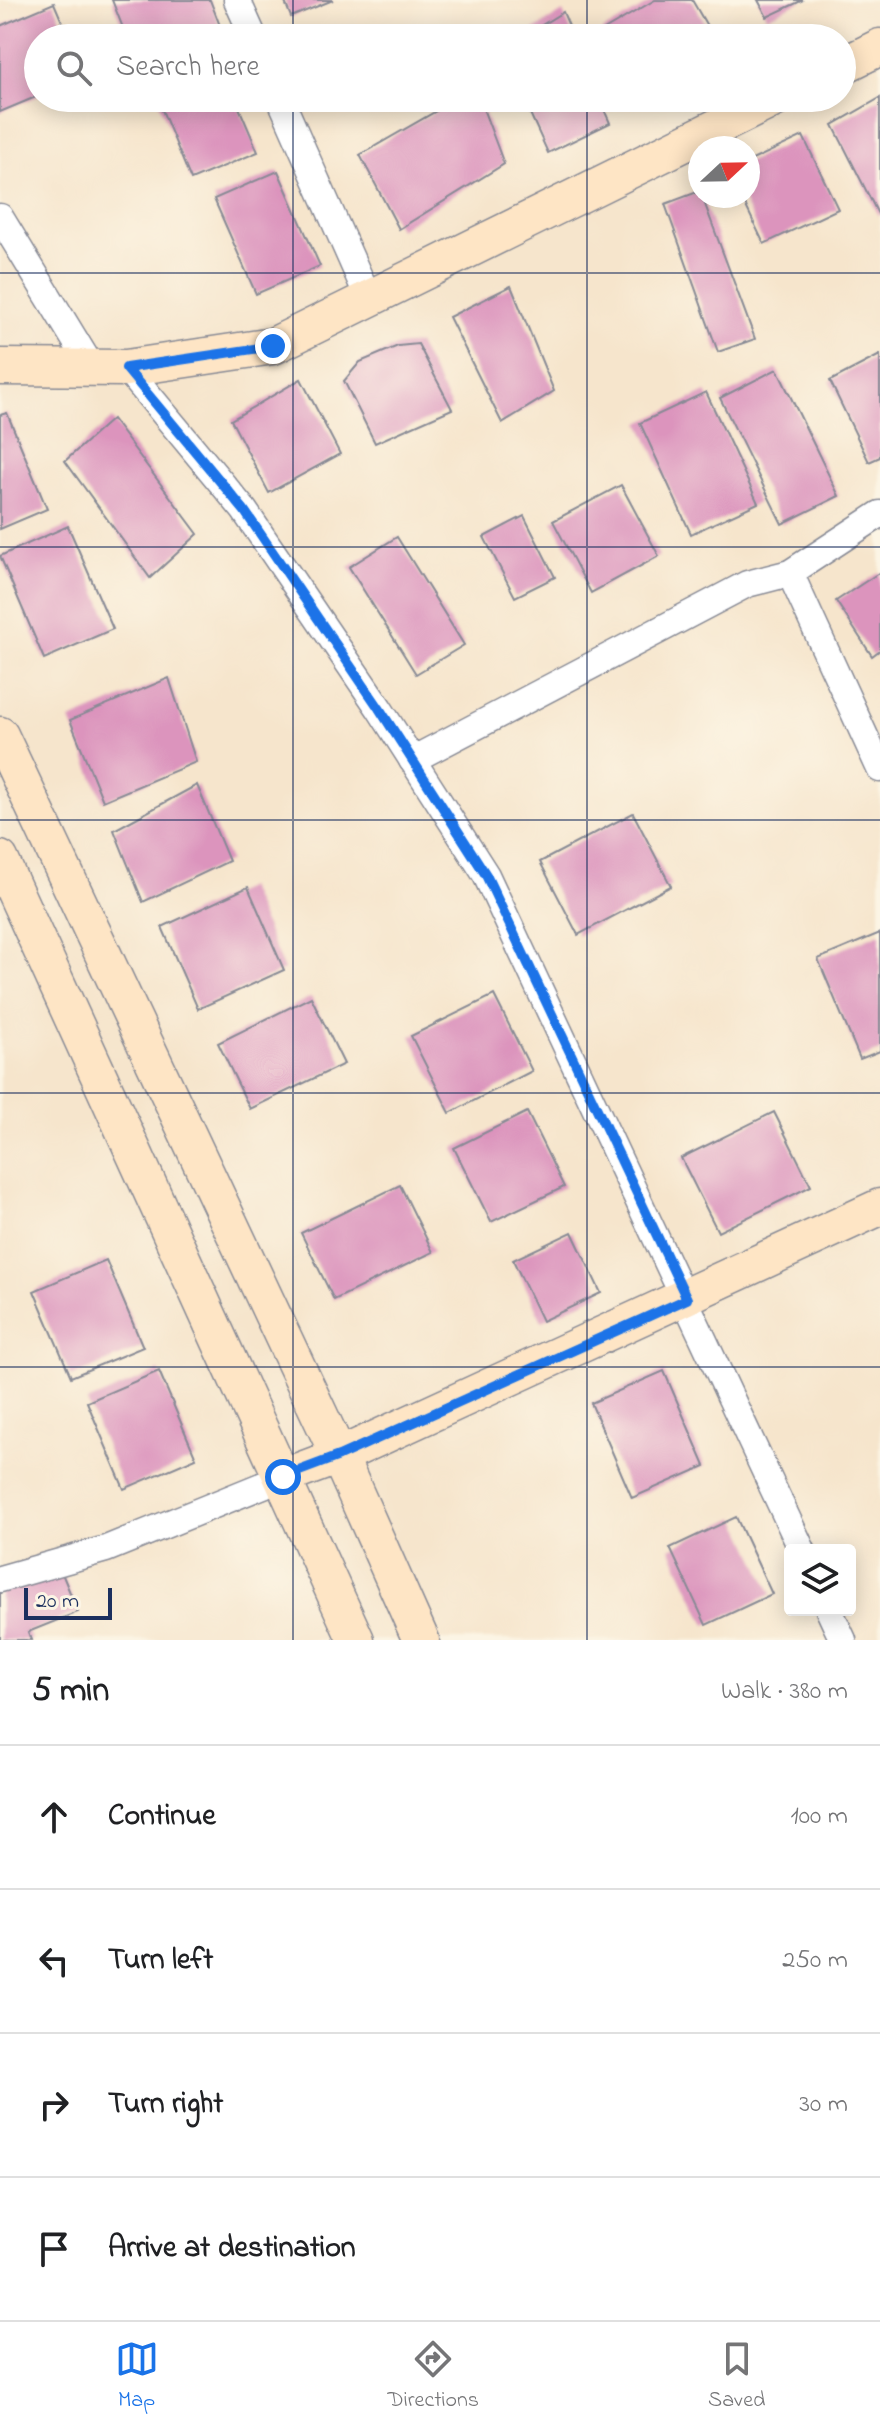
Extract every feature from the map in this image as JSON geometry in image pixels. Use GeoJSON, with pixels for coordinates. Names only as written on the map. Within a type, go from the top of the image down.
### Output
{"type":"FeatureCollection","features":[{"type":"Feature","properties":{"kind":"main road"},"geometry":{"type":"LineString","coordinates":[[856,59],[880,47]]}},
{"type":"Feature","properties":{"kind":"main road"},"geometry":{"type":"LineString","coordinates":[[0,367],[109,368],[273,346],[747,112]]}},
{"type":"Feature","properties":{"kind":"main road"},"geometry":{"type":"LineString","coordinates":[[0,735],[339,1456],[421,1640]]}},
{"type":"Feature","properties":{"kind":"main road"},"geometry":{"type":"LineString","coordinates":[[0,859],[356,1640]]}},
{"type":"Feature","properties":{"kind":"main road"},"geometry":{"type":"LineString","coordinates":[[283,1477],[339,1456],[687,1299],[880,1207]]}},
{"type":"Feature","properties":{"kind":"street"},"geometry":{"type":"LineString","coordinates":[[237,0],[248,24]]}},
{"type":"Feature","properties":{"kind":"street"},"geometry":{"type":"LineString","coordinates":[[286,112],[368,297]]}},
{"type":"Feature","properties":{"kind":"street"},"geometry":{"type":"LineString","coordinates":[[0,217],[109,368],[244,510],[486,875],[799,1544]]}},
{"type":"Feature","properties":{"kind":"street"},"geometry":{"type":"LineString","coordinates":[[412,760],[747,584],[790,573],[880,514]]}},
{"type":"Feature","properties":{"kind":"street"},"geometry":{"type":"LineString","coordinates":[[790,573],[880,769]]}},
{"type":"Feature","properties":{"kind":"street"},"geometry":{"type":"LineString","coordinates":[[0,1579],[106,1549],[283,1477]]}},
{"type":"Feature","properties":{"kind":"street"},"geometry":{"type":"LineString","coordinates":[[832,1616],[843,1640]]}},
{"type":"Feature","properties":{"kind":"building"},"geometry":{"type":"Polygon","coordinates":[[[112,0],[210,0],[219,24],[121,24],[112,0]]]}},
{"type":"Feature","properties":{"kind":"building"},"geometry":{"type":"Polygon","coordinates":[[[284,0],[333,0],[291,17],[284,0]]]}},
{"type":"Feature","properties":{"kind":"building"},"geometry":{"type":"Polygon","coordinates":[[[655,0],[692,0],[706,24],[614,24],[655,0]]]}},
{"type":"Feature","properties":{"kind":"building"},"geometry":{"type":"Polygon","coordinates":[[[758,0],[803,0],[767,17],[758,0]]]}},
{"type":"Feature","properties":{"kind":"building"},"geometry":{"type":"Polygon","coordinates":[[[54,3],[63,24],[24,24],[24,102],[0,112],[0,26],[54,3]]]}},
{"type":"Feature","properties":{"kind":"building"},"geometry":{"type":"Polygon","coordinates":[[[563,12],[568,24],[544,24],[563,12]]]}},
{"type":"Feature","properties":{"kind":"building"},"geometry":{"type":"Polygon","coordinates":[[[880,98],[880,218],[833,125],[880,98]]]}},
{"type":"Feature","properties":{"kind":"building"},"geometry":{"type":"Polygon","coordinates":[[[163,112],[241,112],[258,152],[191,180],[163,112]]]}},
{"type":"Feature","properties":{"kind":"building"},"geometry":{"type":"Polygon","coordinates":[[[435,112],[484,112],[504,164],[399,229],[360,155],[435,112]]]}},
{"type":"Feature","properties":{"kind":"building"},"geometry":{"type":"Polygon","coordinates":[[[529,112],[605,112],[610,123],[548,153],[529,112]]]}},
{"type":"Feature","properties":{"kind":"building"},"geometry":{"type":"Polygon","coordinates":[[[803,136],[838,209],[764,244],[747,208],[760,208],[760,156],[803,136]]]}},
{"type":"Feature","properties":{"kind":"building"},"geometry":{"type":"Polygon","coordinates":[[[278,171],[320,266],[256,294],[214,199],[278,171]]]}},
{"type":"Feature","properties":{"kind":"building"},"geometry":{"type":"Polygon","coordinates":[[[688,195],[688,208],[706,208],[755,339],[718,352],[665,204],[688,195]]]}},
{"type":"Feature","properties":{"kind":"building"},"geometry":{"type":"Polygon","coordinates":[[[511,286],[554,391],[502,423],[449,317],[511,286]]]}},
{"type":"Feature","properties":{"kind":"building"},"geometry":{"type":"Polygon","coordinates":[[[418,344],[452,409],[375,443],[344,381],[360,362],[398,346],[418,344]]]}},
{"type":"Feature","properties":{"kind":"building"},"geometry":{"type":"Polygon","coordinates":[[[880,355],[880,457],[869,462],[830,381],[880,355]]]}},
{"type":"Feature","properties":{"kind":"building"},"geometry":{"type":"Polygon","coordinates":[[[777,369],[839,496],[782,524],[720,398],[777,369]]]}},
{"type":"Feature","properties":{"kind":"building"},"geometry":{"type":"Polygon","coordinates":[[[301,379],[340,454],[269,493],[231,420],[301,379]]]}},
{"type":"Feature","properties":{"kind":"building"},"geometry":{"type":"Polygon","coordinates":[[[706,392],[758,503],[691,534],[640,423],[706,392]]]}},
{"type":"Feature","properties":{"kind":"building"},"geometry":{"type":"Polygon","coordinates":[[[7,413],[47,509],[0,529],[0,415],[7,413]]]}},
{"type":"Feature","properties":{"kind":"building"},"geometry":{"type":"Polygon","coordinates":[[[112,419],[198,534],[150,578],[65,461],[112,419]]]}},
{"type":"Feature","properties":{"kind":"building"},"geometry":{"type":"Polygon","coordinates":[[[621,485],[659,556],[591,593],[553,521],[621,485]]]}},
{"type":"Feature","properties":{"kind":"building"},"geometry":{"type":"Polygon","coordinates":[[[524,516],[555,577],[515,597],[484,537],[524,516]]]}},
{"type":"Feature","properties":{"kind":"building"},"geometry":{"type":"Polygon","coordinates":[[[68,526],[113,629],[44,659],[0,556],[68,526]]]}},
{"type":"Feature","properties":{"kind":"building"},"geometry":{"type":"Polygon","coordinates":[[[397,537],[464,645],[416,674],[349,567],[397,537]]]}},
{"type":"Feature","properties":{"kind":"building"},"geometry":{"type":"Polygon","coordinates":[[[880,572],[880,650],[872,656],[836,601],[880,572]]]}},
{"type":"Feature","properties":{"kind":"building"},"geometry":{"type":"Polygon","coordinates":[[[169,678],[196,762],[103,801],[70,720],[169,678]]]}},
{"type":"Feature","properties":{"kind":"building"},"geometry":{"type":"Polygon","coordinates":[[[197,785],[229,861],[143,902],[114,830],[197,785]]]}},
{"type":"Feature","properties":{"kind":"building"},"geometry":{"type":"Polygon","coordinates":[[[633,813],[671,886],[578,935],[540,862],[633,813]]]}},
{"type":"Feature","properties":{"kind":"building"},"geometry":{"type":"Polygon","coordinates":[[[248,887],[284,970],[198,1009],[162,927],[248,887]]]}},
{"type":"Feature","properties":{"kind":"building"},"geometry":{"type":"Polygon","coordinates":[[[880,933],[880,1051],[860,1059],[818,959],[880,933]]]}},
{"type":"Feature","properties":{"kind":"building"},"geometry":{"type":"Polygon","coordinates":[[[494,995],[532,1071],[450,1113],[411,1036],[494,995]]]}},
{"type":"Feature","properties":{"kind":"building"},"geometry":{"type":"Polygon","coordinates":[[[311,997],[344,1064],[250,1109],[218,1043],[311,997]]]}},
{"type":"Feature","properties":{"kind":"building"},"geometry":{"type":"Polygon","coordinates":[[[527,1112],[564,1187],[491,1222],[454,1148],[527,1112]]]}},
{"type":"Feature","properties":{"kind":"building"},"geometry":{"type":"Polygon","coordinates":[[[774,1112],[811,1186],[718,1232],[681,1158],[774,1112]]]}},
{"type":"Feature","properties":{"kind":"building"},"geometry":{"type":"Polygon","coordinates":[[[400,1185],[433,1252],[334,1300],[301,1233],[400,1185]]]}},
{"type":"Feature","properties":{"kind":"building"},"geometry":{"type":"Polygon","coordinates":[[[572,1232],[601,1293],[542,1321],[513,1260],[572,1232]]]}},
{"type":"Feature","properties":{"kind":"building"},"geometry":{"type":"Polygon","coordinates":[[[106,1260],[143,1347],[71,1377],[34,1291],[106,1260]]]}},
{"type":"Feature","properties":{"kind":"building"},"geometry":{"type":"Polygon","coordinates":[[[159,1371],[196,1458],[124,1489],[87,1402],[159,1371]]]}},
{"type":"Feature","properties":{"kind":"building"},"geometry":{"type":"Polygon","coordinates":[[[664,1371],[705,1466],[632,1498],[591,1403],[664,1371]]]}},
{"type":"Feature","properties":{"kind":"building"},"geometry":{"type":"Polygon","coordinates":[[[736,1517],[772,1594],[706,1625],[670,1548],[736,1517]]]}},
{"type":"Feature","properties":{"kind":"building"},"geometry":{"type":"Polygon","coordinates":[[[59,1566],[78,1612],[28,1632],[31,1640],[0,1640],[0,1590],[59,1566]]]}},
{"type":"Feature","properties":{"kind":"route"},"geometry":{"type":"LineString","coordinates":[[273,346],[126,368],[244,510],[379,708],[486,875],[687,1299],[339,1456],[283,1477]]}}]}
